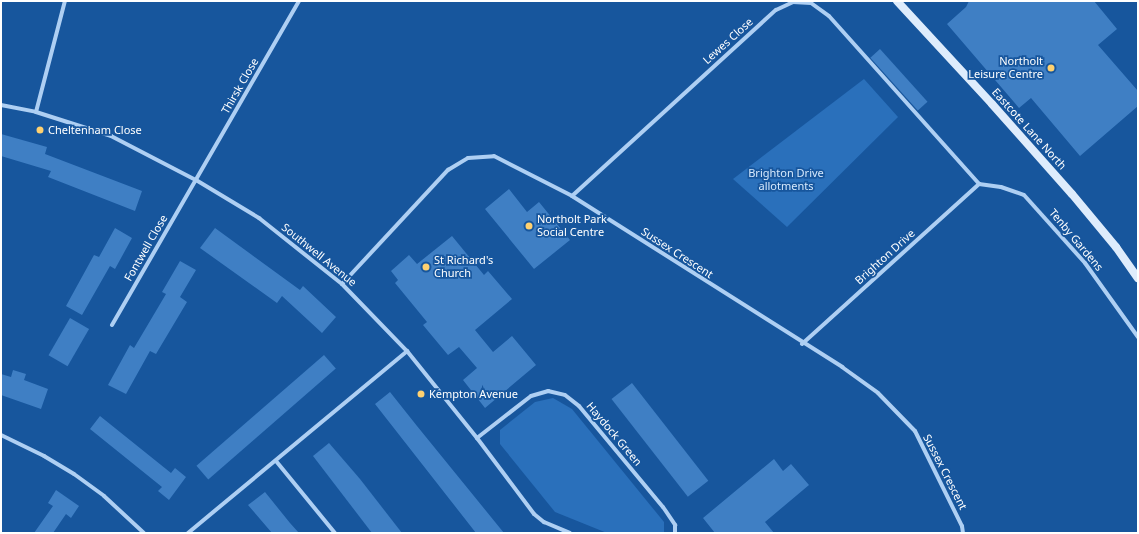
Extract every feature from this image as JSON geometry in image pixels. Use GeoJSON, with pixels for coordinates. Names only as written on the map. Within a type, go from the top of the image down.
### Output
{"type":"FeatureCollection","features":[{"type":"Feature","properties":{"kind":"street"},"geometry":{"type":"LineString","coordinates":[[36,112],[65,1]]}},
{"type":"Feature","properties":{"kind":"street","name":"Thirsk Close"},"geometry":{"type":"LineString","coordinates":[[196,180],[299,1]]}},
{"type":"Feature","properties":{"kind":"street","name":"Eastcote Lane North"},"geometry":{"type":"LineString","coordinates":[[897,1],[1072,194],[1116,247],[1138,278]]}},
{"type":"Feature","properties":{"kind":"street","name":"Lewes Close"},"geometry":{"type":"LineString","coordinates":[[572,196],[776,10],[793,2],[811,3],[829,16],[979,184]]}},
{"type":"Feature","properties":{"kind":"street","name":"Southwell Avenue"},"geometry":{"type":"LineString","coordinates":[[1,106],[36,112],[111,136],[196,180],[259,218],[342,284],[407,351],[477,438],[534,514],[544,522],[570,533]]}},
{"type":"Feature","properties":{"kind":"street","name":"Sussex Crescent"},"geometry":{"type":"LineString","coordinates":[[342,284],[448,170],[468,158],[494,156],[572,196],[802,344],[842,367],[878,394],[915,432],[962,526],[963,533]]}},
{"type":"Feature","properties":{"kind":"street","name":"Fontwell Close"},"geometry":{"type":"LineString","coordinates":[[112,325],[196,180]]}},
{"type":"Feature","properties":{"kind":"street","name":"Tenby Gardens"},"geometry":{"type":"LineString","coordinates":[[979,184],[1001,187],[1024,195],[1085,263],[1119,308],[1138,337]]}},
{"type":"Feature","properties":{"kind":"street","name":"Brighton Drive"},"geometry":{"type":"LineString","coordinates":[[802,344],[979,184]]}},
{"type":"Feature","properties":{"kind":"street"},"geometry":{"type":"LineString","coordinates":[[188,533],[407,351]]}},
{"type":"Feature","properties":{"kind":"street","name":"Haydock Green"},"geometry":{"type":"LineString","coordinates":[[477,438],[531,396],[548,391],[565,395],[579,406],[663,507],[675,525],[675,533]]}},
{"type":"Feature","properties":{"kind":"street"},"geometry":{"type":"LineString","coordinates":[[1,435],[44,456],[74,474],[104,496],[144,533]]}},
{"type":"Feature","properties":{"kind":"street"},"geometry":{"type":"LineString","coordinates":[[276,461],[335,533]]}},
{"type":"Feature","properties":{"kind":"green space","name":"Brighton Drive allotments"},"geometry":{"type":"Polygon","coordinates":[[[864,79],[898,117],[787,227],[733,179],[864,79]]]}},
{"type":"Feature","properties":{"kind":"green space"},"geometry":{"type":"Polygon","coordinates":[[[553,398],[572,409],[664,522],[664,533],[607,533],[555,512],[500,444],[500,430],[535,402],[553,398]]]}},
{"type":"Feature","properties":{"kind":"building","name":"Northolt Leisure Centre"},"geometry":{"type":"Polygon","coordinates":[[[969,1],[1094,1],[1117,29],[1098,45],[1138,91],[1138,106],[1080,156],[1031,98],[1019,108],[947,24],[966,7],[969,1]]]}},
{"type":"Feature","properties":{"kind":"building"},"geometry":{"type":"Polygon","coordinates":[[[880,49],[928,102],[918,110],[870,58],[880,49]]]}},
{"type":"Feature","properties":{"kind":"building"},"geometry":{"type":"Polygon","coordinates":[[[1,134],[47,147],[45,154],[142,191],[135,211],[48,177],[51,171],[1,156],[1,134]]]}},
{"type":"Feature","properties":{"kind":"building","name":"Northolt Park Social Centre"},"geometry":{"type":"Polygon","coordinates":[[[509,189],[527,212],[539,202],[570,240],[534,269],[485,209],[509,189]]]}},
{"type":"Feature","properties":{"kind":"building"},"geometry":{"type":"Polygon","coordinates":[[[115,228],[132,238],[115,269],[110,266],[82,315],[66,306],[94,255],[99,257],[115,228]]]}},
{"type":"Feature","properties":{"kind":"building"},"geometry":{"type":"Polygon","coordinates":[[[215,228],[300,290],[303,286],[336,317],[322,333],[282,296],[277,303],[200,248],[215,228]]]}},
{"type":"Feature","properties":{"kind":"building"},"geometry":{"type":"Polygon","coordinates":[[[452,236],[484,275],[488,271],[512,299],[475,330],[493,352],[512,336],[536,365],[485,408],[463,380],[477,368],[459,347],[448,355],[423,325],[427,322],[395,283],[398,280],[391,271],[409,255],[417,264],[452,236]]]}},
{"type":"Feature","properties":{"kind":"building"},"geometry":{"type":"Polygon","coordinates":[[[180,261],[196,270],[180,297],[187,302],[156,354],[150,351],[126,394],[108,385],[130,345],[134,348],[166,294],[162,292],[180,261]]]}},
{"type":"Feature","properties":{"kind":"building"},"geometry":{"type":"Polygon","coordinates":[[[70,318],[89,329],[68,366],[48,355],[70,318]]]}},
{"type":"Feature","properties":{"kind":"building"},"geometry":{"type":"Polygon","coordinates":[[[324,355],[336,369],[208,479],[196,466],[324,355]]]}},
{"type":"Feature","properties":{"kind":"building"},"geometry":{"type":"Polygon","coordinates":[[[13,370],[26,374],[24,380],[48,389],[41,409],[1,395],[1,374],[11,377],[13,370]]]}},
{"type":"Feature","properties":{"kind":"building"},"geometry":{"type":"Polygon","coordinates":[[[632,383],[708,481],[688,497],[612,399],[632,383]]]}},
{"type":"Feature","properties":{"kind":"building"},"geometry":{"type":"Polygon","coordinates":[[[390,392],[504,533],[476,533],[375,404],[390,392]]]}},
{"type":"Feature","properties":{"kind":"building"},"geometry":{"type":"Polygon","coordinates":[[[100,416],[171,473],[175,468],[186,477],[169,500],[158,491],[162,487],[90,429],[100,416]]]}},
{"type":"Feature","properties":{"kind":"building"},"geometry":{"type":"Polygon","coordinates":[[[329,443],[360,479],[402,533],[372,533],[313,456],[329,443]]]}},
{"type":"Feature","properties":{"kind":"building"},"geometry":{"type":"Polygon","coordinates":[[[774,459],[783,471],[791,464],[809,485],[765,522],[774,533],[715,533],[703,518],[774,459]]]}},
{"type":"Feature","properties":{"kind":"building"},"geometry":{"type":"Polygon","coordinates":[[[56,490],[79,506],[71,518],[66,514],[53,533],[34,533],[53,506],[48,503],[56,490]]]}},
{"type":"Feature","properties":{"kind":"building"},"geometry":{"type":"Polygon","coordinates":[[[265,492],[299,533],[272,533],[248,505],[265,492]]]}},
{"type":"Feature","properties":{"kind":"place","name":"Northolt Leisure Centre"},"geometry":{"type":"Point","coordinates":[1051,68]}},
{"type":"Feature","properties":{"kind":"place","name":"Cheltenham Close"},"geometry":{"type":"Point","coordinates":[40,130]}},
{"type":"Feature","properties":{"kind":"place","name":"Northolt Park Social Centre"},"geometry":{"type":"Point","coordinates":[529,226]}},
{"type":"Feature","properties":{"kind":"place","name":"St Richard's Church"},"geometry":{"type":"Point","coordinates":[426,267]}},
{"type":"Feature","properties":{"kind":"place","name":"Kempton Avenue"},"geometry":{"type":"Point","coordinates":[421,394]}}]}
